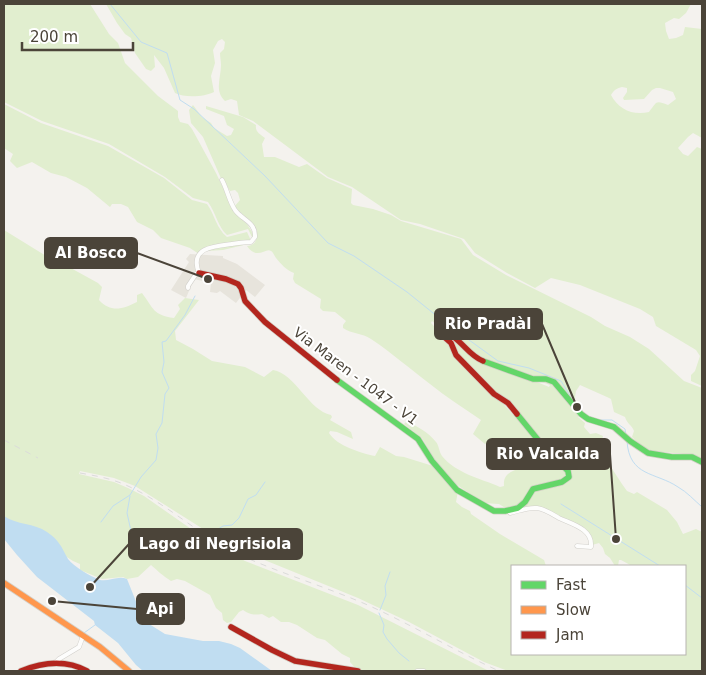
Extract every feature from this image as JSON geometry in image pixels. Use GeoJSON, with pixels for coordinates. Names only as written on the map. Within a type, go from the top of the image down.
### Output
{"type":"FeatureCollection","features":[{"type":"Feature","properties":{"kind":"street"},"geometry":{"type":"LineString","coordinates":[[188,288],[196,274],[199,273],[197,261],[199,254],[204,249],[251,242],[255,239],[254,228],[234,208],[222,180]]}},
{"type":"Feature","properties":{"kind":"street","name":"Via Maren - 1047 - V1"},"geometry":{"type":"LineString","coordinates":[[199,273],[226,279],[238,284],[245,302],[266,322],[323,369],[418,439],[432,461],[457,490],[494,511],[508,510]]}},
{"type":"Feature","properties":{"kind":"street"},"geometry":{"type":"LineString","coordinates":[[508,510],[522,505],[533,489],[565,480],[569,477],[568,471],[508,403],[494,394],[456,356],[451,343],[442,335],[442,332],[452,334],[475,358],[522,376],[550,380],[560,389],[580,414],[588,419],[614,427],[648,453],[692,458],[702,462]]}},
{"type":"Feature","properties":{"kind":"street"},"geometry":{"type":"LineString","coordinates":[[508,510],[510,513],[539,508],[576,525],[588,534],[592,540],[592,547],[578,546]]}},
{"type":"Feature","properties":{"kind":"street"},"geometry":{"type":"LineString","coordinates":[[4,583],[114,657],[129,671]]}},
{"type":"Feature","properties":{"kind":"street"},"geometry":{"type":"LineString","coordinates":[[231,627],[291,660],[307,666],[312,664],[358,671]]}},
{"type":"Feature","properties":{"kind":"street"},"geometry":{"type":"LineString","coordinates":[[55,663],[79,647],[83,636]]}},
{"type":"Feature","properties":{"kind":"street"},"geometry":{"type":"LineString","coordinates":[[20,671],[55,663],[80,667],[87,671]]}},
{"type":"Feature","properties":{"kind":"street"},"geometry":{"type":"LineString","coordinates":[[417,671],[424,671]]}},
{"type":"Feature","properties":{"kind":"shaded area"},"geometry":{"type":"Polygon","coordinates":[[[190,254],[223,256],[223,258],[237,264],[265,285],[255,297],[246,290],[236,303],[220,291],[217,293],[210,292],[211,283],[194,279],[186,298],[171,290],[189,262],[186,259],[190,254]]]}},
{"type":"Feature","properties":{"kind":"green space"},"geometry":{"type":"Polygon","coordinates":[[[4,4],[90,4],[109,34],[118,43],[125,63],[158,96],[178,111],[180,122],[188,124],[192,129],[235,213],[245,221],[254,235],[253,239],[248,229],[227,235],[221,228],[208,202],[193,198],[165,177],[109,144],[42,121],[4,102],[4,4]]]}},
{"type":"Feature","properties":{"kind":"green space"},"geometry":{"type":"Polygon","coordinates":[[[106,4],[691,4],[686,13],[679,19],[674,18],[665,23],[669,39],[683,35],[685,27],[702,29],[702,138],[693,133],[678,148],[683,154],[688,156],[697,147],[702,149],[702,386],[691,381],[691,375],[695,371],[700,356],[696,350],[656,326],[653,317],[640,309],[580,285],[551,278],[535,288],[475,253],[464,239],[420,224],[401,220],[352,187],[328,177],[253,121],[239,115],[237,101],[231,99],[225,101],[219,89],[220,53],[224,49],[225,42],[222,39],[218,41],[213,50],[215,63],[211,76],[214,92],[200,96],[184,96],[175,93],[164,68],[154,55],[155,67],[151,71],[146,69],[135,53],[131,38],[125,34],[106,4]],[[619,88],[611,95],[622,108],[632,112],[649,112],[657,103],[668,105],[676,99],[673,92],[656,88],[644,99],[624,100],[627,88],[619,88]]]}},
{"type":"Feature","properties":{"kind":"green space"},"geometry":{"type":"Polygon","coordinates":[[[4,104],[41,123],[108,146],[164,178],[192,200],[207,204],[220,230],[227,237],[247,232],[252,243],[223,250],[206,251],[199,254],[190,248],[161,238],[153,230],[137,222],[128,207],[121,204],[112,204],[110,207],[87,188],[66,177],[51,173],[32,162],[17,168],[10,161],[13,154],[4,148],[4,104]]]}},
{"type":"Feature","properties":{"kind":"green space"},"geometry":{"type":"Polygon","coordinates":[[[193,105],[214,128],[227,136],[231,135],[234,129],[227,125],[224,116],[206,109],[206,106],[243,117],[256,125],[257,131],[265,138],[262,144],[264,157],[275,157],[299,167],[307,164],[327,178],[352,189],[351,203],[353,205],[373,209],[391,215],[401,221],[461,239],[473,255],[506,275],[630,337],[649,349],[684,381],[702,388],[702,461],[686,454],[656,452],[645,448],[632,437],[634,431],[625,417],[614,412],[611,399],[580,385],[576,391],[574,404],[561,388],[477,357],[432,321],[431,323],[514,416],[554,456],[567,475],[561,480],[533,488],[522,504],[507,509],[499,504],[483,503],[456,484],[437,463],[422,438],[404,424],[407,421],[430,435],[437,443],[442,456],[455,467],[469,475],[500,487],[504,486],[504,480],[507,475],[518,469],[516,464],[490,441],[485,444],[473,434],[481,420],[371,339],[343,328],[346,321],[335,312],[323,311],[320,308],[321,299],[295,283],[293,279],[294,273],[284,267],[272,251],[254,253],[247,246],[254,243],[256,239],[255,234],[248,221],[234,207],[240,200],[238,193],[235,190],[230,191],[223,183],[203,137],[191,123],[189,110],[193,105]]]}},
{"type":"Feature","properties":{"kind":"green space"},"geometry":{"type":"Polygon","coordinates":[[[4,230],[51,259],[98,283],[102,287],[99,300],[108,307],[122,308],[137,302],[137,295],[142,293],[158,313],[174,318],[180,309],[178,305],[185,298],[199,300],[175,331],[176,340],[212,361],[245,367],[264,377],[273,370],[281,373],[316,407],[331,415],[330,420],[351,432],[353,439],[330,431],[329,433],[333,438],[343,445],[375,456],[380,447],[396,456],[433,466],[458,491],[456,502],[500,534],[544,560],[546,565],[511,565],[511,655],[686,655],[686,565],[630,565],[619,560],[618,565],[614,565],[599,543],[592,545],[588,537],[579,529],[536,508],[515,512],[532,492],[571,477],[497,395],[463,361],[445,337],[449,334],[467,353],[549,387],[550,385],[539,381],[551,384],[557,388],[579,415],[578,417],[585,423],[584,427],[590,434],[596,433],[603,436],[601,444],[606,452],[607,461],[627,491],[634,494],[637,492],[667,510],[677,522],[683,534],[696,529],[702,532],[702,671],[508,671],[484,662],[409,622],[358,598],[230,546],[135,486],[114,478],[80,471],[79,474],[114,482],[144,496],[214,545],[245,561],[358,605],[489,671],[358,671],[350,662],[350,658],[325,640],[317,638],[297,625],[281,622],[273,616],[269,618],[262,614],[252,614],[243,610],[231,622],[227,623],[223,620],[222,613],[216,608],[210,595],[185,581],[177,579],[171,581],[151,565],[138,577],[127,579],[123,577],[102,579],[80,570],[80,564],[4,517],[4,230]]]}},
{"type":"Feature","properties":{"kind":"water"},"geometry":{"type":"Polygon","coordinates":[[[4,516],[47,532],[57,541],[71,562],[92,576],[100,580],[127,579],[143,619],[165,634],[231,644],[240,648],[272,671],[143,671],[118,643],[95,625],[94,621],[37,577],[17,555],[4,539],[4,516]]]}},
{"type":"Feature","properties":{"kind":"waterway"},"geometry":{"type":"LineString","coordinates":[[110,4],[141,42],[167,53],[180,100],[194,109],[265,176],[328,243],[354,256],[407,292],[498,361],[529,368],[561,381],[572,399]]}},
{"type":"Feature","properties":{"kind":"waterway"},"geometry":{"type":"LineString","coordinates":[[101,522],[113,506],[130,495],[141,477],[156,460],[158,448],[156,434],[162,423],[165,394],[169,388],[162,372],[164,362],[162,342],[166,341],[185,315],[195,296]]}},
{"type":"Feature","properties":{"kind":"waterway"},"geometry":{"type":"LineString","coordinates":[[588,416],[596,419]]}},
{"type":"Feature","properties":{"kind":"waterway"},"geometry":{"type":"LineString","coordinates":[[600,420],[612,420],[625,429],[626,435]]}},
{"type":"Feature","properties":{"kind":"waterway"},"geometry":{"type":"LineString","coordinates":[[627,441],[629,453],[638,467],[645,472],[670,482],[702,507]]}},
{"type":"Feature","properties":{"kind":"waterway"},"geometry":{"type":"LineString","coordinates":[[212,536],[215,531],[223,526],[232,525],[239,518],[248,499],[256,495],[265,482]]}},
{"type":"Feature","properties":{"kind":"waterway"},"geometry":{"type":"LineString","coordinates":[[130,496],[127,513],[131,531],[130,540]]}},
{"type":"Feature","properties":{"kind":"waterway"},"geometry":{"type":"LineString","coordinates":[[561,504],[658,565]]}},
{"type":"Feature","properties":{"kind":"waterway"},"geometry":{"type":"LineString","coordinates":[[199,555],[209,540]]}},
{"type":"Feature","properties":{"kind":"waterway"},"geometry":{"type":"LineString","coordinates":[[380,610],[386,595],[385,586],[390,572]]}},
{"type":"Feature","properties":{"kind":"waterway"},"geometry":{"type":"LineString","coordinates":[[686,586],[702,598]]}},
{"type":"Feature","properties":{"kind":"waterway"},"geometry":{"type":"LineString","coordinates":[[379,613],[384,625],[383,632],[387,639],[409,661]]}},
{"type":"Feature","properties":{"kind":"waterway"},"geometry":{"type":"LineString","coordinates":[[84,633],[95,625]]}},
{"type":"Feature","properties":{"kind":"railway"},"geometry":{"type":"LineString","coordinates":[[4,440],[38,458]]}},
{"type":"Feature","properties":{"kind":"railway"},"geometry":{"type":"LineString","coordinates":[[80,473],[124,484],[144,494],[226,548],[240,555],[363,603],[499,671]]}},
{"type":"Feature","properties":{"kind":"traffic: fast"},"geometry":{"type":"LineString","coordinates":[[483,361],[533,379],[546,379],[554,382],[581,414],[588,419],[614,427],[648,453],[672,457],[692,457],[702,462]]}},
{"type":"Feature","properties":{"kind":"traffic: fast"},"geometry":{"type":"LineString","coordinates":[[337,380],[418,439],[432,461],[457,490],[494,511],[518,508],[525,502],[533,489],[562,482],[569,477],[568,471],[539,441],[517,414]]}},
{"type":"Feature","properties":{"kind":"traffic: slow"},"geometry":{"type":"LineString","coordinates":[[4,583],[100,647],[129,671]]}},
{"type":"Feature","properties":{"kind":"traffic: jam"},"geometry":{"type":"LineString","coordinates":[[199,273],[226,279],[238,284],[245,301],[265,322],[337,380]]}},
{"type":"Feature","properties":{"kind":"traffic: jam"},"geometry":{"type":"LineString","coordinates":[[483,361],[472,354],[454,337],[443,332],[442,335],[451,343],[456,355],[494,394],[508,403],[517,414]]}},
{"type":"Feature","properties":{"kind":"traffic: jam"},"geometry":{"type":"LineString","coordinates":[[231,627],[295,661],[358,671]]}},
{"type":"Feature","properties":{"kind":"traffic: jam"},"geometry":{"type":"LineString","coordinates":[[21,671],[54,663],[79,667],[87,671]]}},
{"type":"Feature","properties":{"kind":"place","name":"Al Bosco"},"geometry":{"type":"Point","coordinates":[208,279]}},
{"type":"Feature","properties":{"kind":"place","name":"Rio Pradàl"},"geometry":{"type":"Point","coordinates":[577,407]}},
{"type":"Feature","properties":{"kind":"place","name":"Rio Valcalda"},"geometry":{"type":"Point","coordinates":[616,539]}},
{"type":"Feature","properties":{"kind":"place","name":"Lago di Negrisiola"},"geometry":{"type":"Point","coordinates":[90,587]}},
{"type":"Feature","properties":{"kind":"place","name":"Api"},"geometry":{"type":"Point","coordinates":[52,601]}}]}
